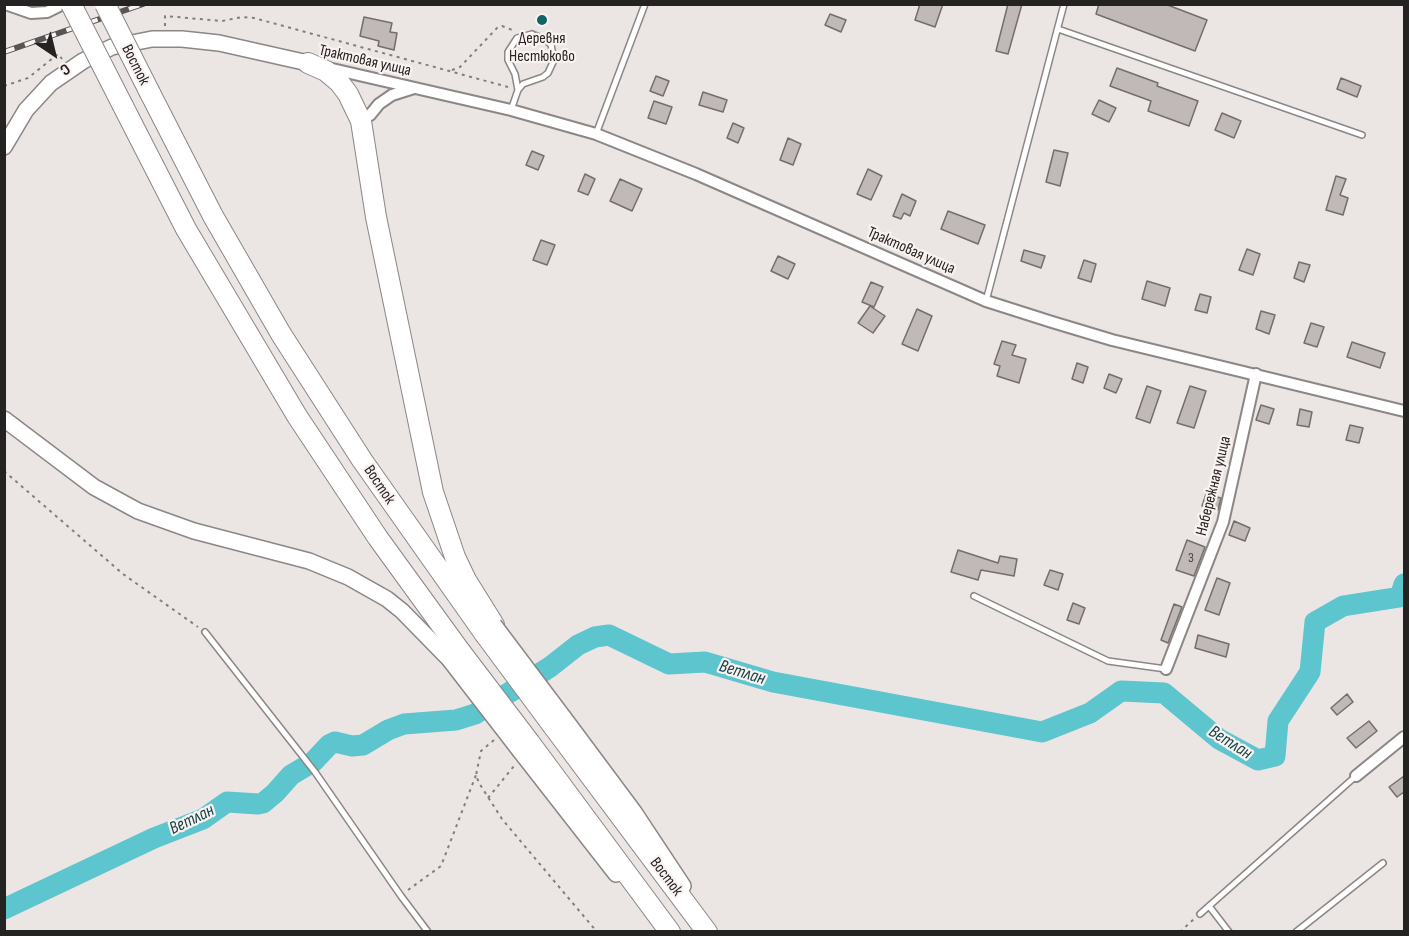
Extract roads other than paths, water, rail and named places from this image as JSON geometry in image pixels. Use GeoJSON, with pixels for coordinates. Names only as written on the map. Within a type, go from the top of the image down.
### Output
{"type":"FeatureCollection","features":[{"type":"Feature","properties":{"kind":"highway","name":"Восток"},"geometry":{"type":"LineString","coordinates":[[71,4],[186,229],[297,416],[454,655],[523,751],[670,932]]}},
{"type":"Feature","properties":{"kind":"highway","name":"Восток"},"geometry":{"type":"LineString","coordinates":[[105,4],[213,216],[287,344],[368,469],[558,722],[707,932]]}},
{"type":"Feature","properties":{"kind":"highway"},"geometry":{"type":"LineString","coordinates":[[308,63],[327,71],[339,82],[348,94],[361,121],[376,217],[433,492],[455,557],[489,629]]}},
{"type":"Feature","properties":{"kind":"main road"},"geometry":{"type":"LineString","coordinates":[[4,147],[26,110],[51,83],[83,61],[112,47],[152,39],[182,39],[219,43],[308,63]]}},
{"type":"Feature","properties":{"kind":"main road"},"geometry":{"type":"LineString","coordinates":[[4,419],[94,487],[138,511],[194,531],[309,561],[348,577],[387,599],[454,655]]}},
{"type":"Feature","properties":{"kind":"main road"},"geometry":{"type":"LineString","coordinates":[[558,722],[649,834],[712,932]]}},
{"type":"Feature","properties":{"kind":"main road"},"geometry":{"type":"LineString","coordinates":[[523,751],[578,826],[664,932]]}},
{"type":"Feature","properties":{"kind":"street"},"geometry":{"type":"LineString","coordinates":[[5,4],[23,12],[39,13],[47,12],[63,4]]}},
{"type":"Feature","properties":{"kind":"street","name":"Трактовая улица"},"geometry":{"type":"LineString","coordinates":[[308,63],[511,110],[596,134],[696,174],[986,301],[1112,340],[1404,411]]}},
{"type":"Feature","properties":{"kind":"street","name":"Трактовая улица"},"geometry":{"type":"LineString","coordinates":[[370,115],[379,104],[392,95],[416,87]]}},
{"type":"Feature","properties":{"kind":"street","name":"Набережная улица"},"geometry":{"type":"LineString","coordinates":[[1166,669],[1223,522],[1256,374]]}},
{"type":"Feature","properties":{"kind":"street"},"geometry":{"type":"LineString","coordinates":[[1356,776],[1404,737]]}},
{"type":"Feature","properties":{"kind":"lane"},"geometry":{"type":"LineString","coordinates":[[596,134],[645,4]]}},
{"type":"Feature","properties":{"kind":"lane"},"geometry":{"type":"LineString","coordinates":[[986,301],[1064,4]]}},
{"type":"Feature","properties":{"kind":"lane"},"geometry":{"type":"LineString","coordinates":[[1058,29],[1362,135]]}},
{"type":"Feature","properties":{"kind":"lane"},"geometry":{"type":"LineString","coordinates":[[511,110],[518,90],[523,84],[543,77],[554,60],[551,45],[546,40],[532,34],[522,36],[512,44],[508,60],[515,74],[518,90]]}},
{"type":"Feature","properties":{"kind":"lane"},"geometry":{"type":"LineString","coordinates":[[974,596],[1108,661],[1166,669]]}},
{"type":"Feature","properties":{"kind":"lane"},"geometry":{"type":"LineString","coordinates":[[205,632],[315,772],[428,932]]}},
{"type":"Feature","properties":{"kind":"lane"},"geometry":{"type":"LineString","coordinates":[[1200,914],[1356,776]]}},
{"type":"Feature","properties":{"kind":"lane"},"geometry":{"type":"LineString","coordinates":[[1296,932],[1383,863]]}},
{"type":"Feature","properties":{"kind":"lane"},"geometry":{"type":"LineString","coordinates":[[1209,906],[1229,932]]}},
{"type":"Feature","properties":{"kind":"waterway","name":"Ветлан"},"geometry":{"type":"LineString","coordinates":[[4,909],[154,838],[203,819],[227,802],[263,803],[291,775],[313,762],[329,745],[335,742],[352,746],[363,745],[388,730],[404,724],[456,720],[475,714],[550,667],[578,645],[595,637],[609,635],[669,664],[705,662],[773,682],[1042,732],[1090,713],[1121,691],[1164,693],[1219,739],[1258,760],[1275,756],[1278,721],[1310,672],[1315,622],[1343,606],[1400,597],[1404,584]]}},
{"type":"Feature","properties":{"kind":"railway"},"geometry":{"type":"LineString","coordinates":[[4,52],[143,4]]}},
{"type":"Feature","properties":{"kind":"place","name":"Деревня Нестюково"},"geometry":{"type":"Point","coordinates":[542,20]}}]}
